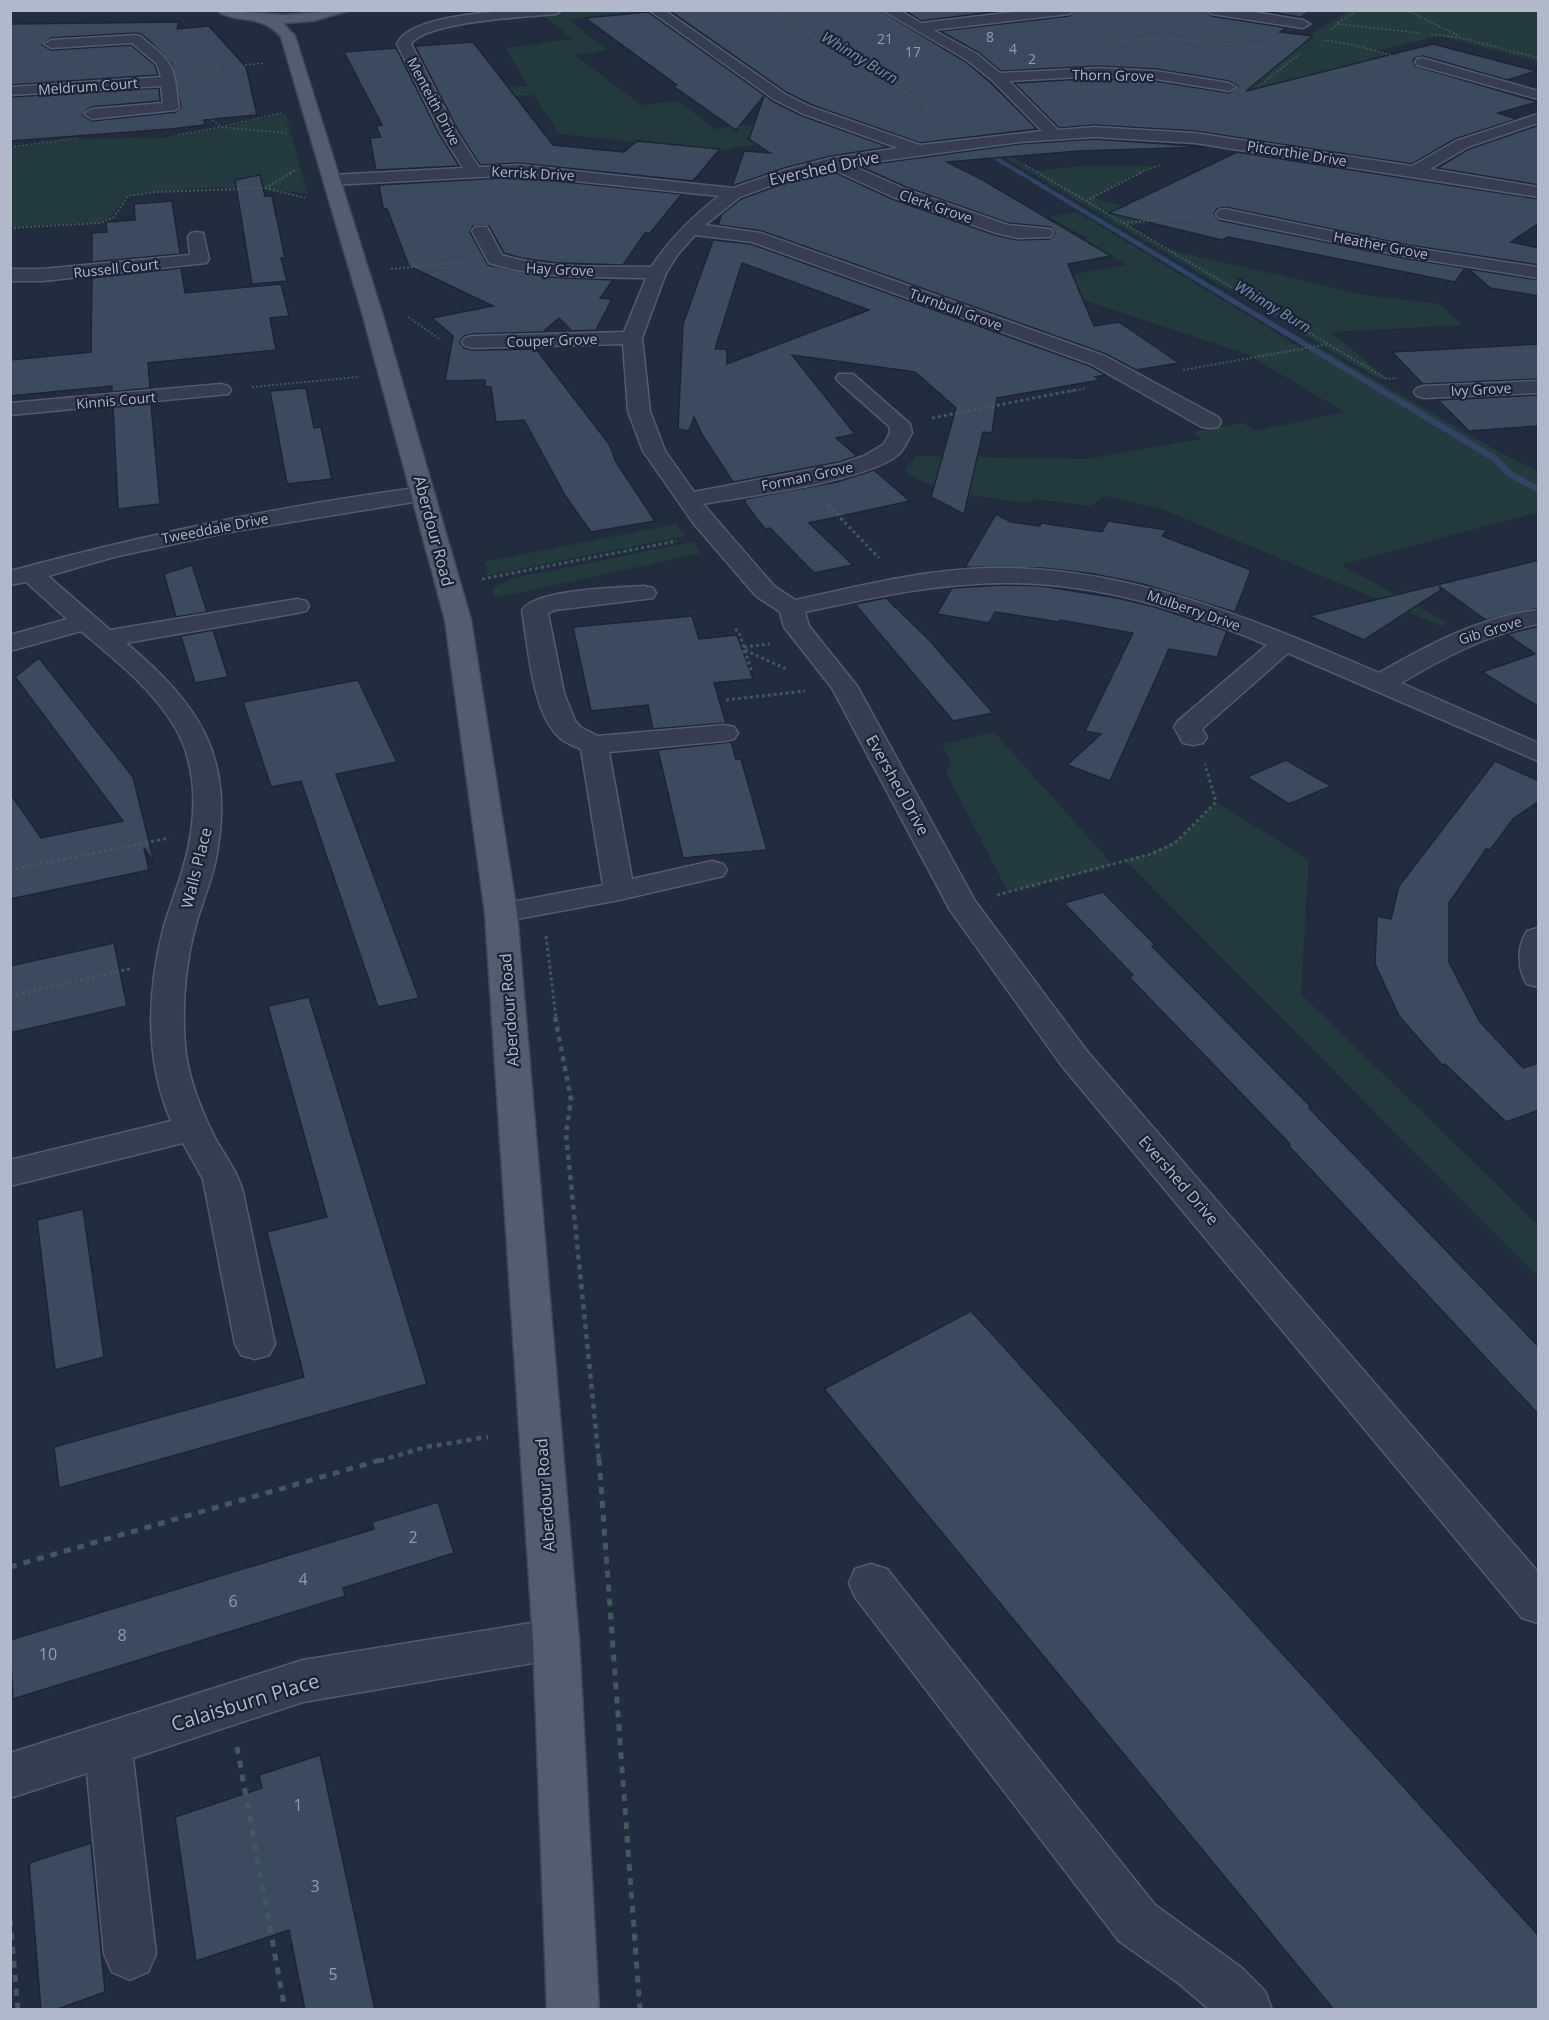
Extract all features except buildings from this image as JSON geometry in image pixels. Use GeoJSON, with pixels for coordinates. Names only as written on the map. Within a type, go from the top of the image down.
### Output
{"type":"FeatureCollection","features":[{"type":"Feature","properties":{"kind":"main road"},"geometry":{"type":"LineString","coordinates":[[222,10],[276,28],[298,27],[318,18]]}},
{"type":"Feature","properties":{"kind":"main road"},"geometry":{"type":"LineString","coordinates":[[276,28],[345,10]]}},
{"type":"Feature","properties":{"kind":"main road","name":"Aberdour Road"},"geometry":{"type":"LineString","coordinates":[[276,28],[315,182],[358,270],[373,316],[458,620],[501,913],[556,1639],[573,2010]]}},
{"type":"Feature","properties":{"kind":"street","name":"Menteith Drive"},"geometry":{"type":"LineString","coordinates":[[473,171],[449,133],[404,44],[406,39],[420,30],[451,23],[556,10]]}},
{"type":"Feature","properties":{"kind":"street"},"geometry":{"type":"LineString","coordinates":[[655,10],[780,97],[806,110],[919,150]]}},
{"type":"Feature","properties":{"kind":"street"},"geometry":{"type":"LineString","coordinates":[[888,10],[972,57],[997,77],[1053,133]]}},
{"type":"Feature","properties":{"kind":"street"},"geometry":{"type":"LineString","coordinates":[[921,27],[1069,10]]}},
{"type":"Feature","properties":{"kind":"street"},"geometry":{"type":"LineString","coordinates":[[1212,10],[1251,13],[1304,24]]}},
{"type":"Feature","properties":{"kind":"street","name":"Meldrum Court"},"geometry":{"type":"LineString","coordinates":[[51,44],[135,39],[163,62],[167,70],[166,81],[171,107],[92,114]]}},
{"type":"Feature","properties":{"kind":"street"},"geometry":{"type":"LineString","coordinates":[[1422,62],[1539,95]]}},
{"type":"Feature","properties":{"kind":"street","name":"Thorn Grove"},"geometry":{"type":"LineString","coordinates":[[997,77],[1099,72],[1156,75],[1229,87]]}},
{"type":"Feature","properties":{"kind":"street","name":"Meldrum Court"},"geometry":{"type":"LineString","coordinates":[[10,92],[166,81]]}},
{"type":"Feature","properties":{"kind":"street"},"geometry":{"type":"LineString","coordinates":[[1416,171],[1462,144],[1539,118]]}},
{"type":"Feature","properties":{"kind":"street","name":"Pitcorthie Drive"},"geometry":{"type":"LineString","coordinates":[[1053,133],[1124,132],[1198,138],[1539,192]]}},
{"type":"Feature","properties":{"kind":"street","name":"Evershed Drive"},"geometry":{"type":"LineString","coordinates":[[1053,133],[832,163],[771,179],[734,194],[708,212],[691,229],[671,251],[657,273],[633,338],[639,411],[654,451],[713,533],[731,569],[791,608],[797,627],[844,686],[961,903],[1074,1058],[1539,1604]]}},
{"type":"Feature","properties":{"kind":"street","name":"Clerk Grove"},"geometry":{"type":"LineString","coordinates":[[832,163],[899,194],[1002,229],[1017,233],[1044,233]]}},
{"type":"Feature","properties":{"kind":"street","name":"Kerrisk Drive"},"geometry":{"type":"LineString","coordinates":[[315,182],[473,171],[537,171],[734,194]]}},
{"type":"Feature","properties":{"kind":"street","name":"Heather Grove"},"geometry":{"type":"LineString","coordinates":[[1225,214],[1408,252],[1539,273]]}},
{"type":"Feature","properties":{"kind":"street","name":"Turnbull Grove"},"geometry":{"type":"LineString","coordinates":[[691,229],[739,235],[770,242],[1098,360],[1210,422]]}},
{"type":"Feature","properties":{"kind":"street"},"geometry":{"type":"LineString","coordinates":[[481,231],[495,259]]}},
{"type":"Feature","properties":{"kind":"street","name":"Russell Court"},"geometry":{"type":"LineString","coordinates":[[10,275],[43,275],[200,259],[197,237]]}},
{"type":"Feature","properties":{"kind":"street","name":"Hay Grove"},"geometry":{"type":"LineString","coordinates":[[495,259],[510,265],[532,269],[657,273]]}},
{"type":"Feature","properties":{"kind":"street","name":"Couper Grove"},"geometry":{"type":"LineString","coordinates":[[471,342],[633,338]]}},
{"type":"Feature","properties":{"kind":"street","name":"Forman Grove"},"geometry":{"type":"LineString","coordinates":[[688,500],[845,470],[872,461],[892,448],[901,433],[899,424],[846,378]]}},
{"type":"Feature","properties":{"kind":"street","name":"Ivy Grove"},"geometry":{"type":"LineString","coordinates":[[1424,392],[1539,387]]}},
{"type":"Feature","properties":{"kind":"street","name":"Kinnis Court"},"geometry":{"type":"LineString","coordinates":[[10,409],[221,390]]}},
{"type":"Feature","properties":{"kind":"street"},"geometry":{"type":"LineString","coordinates":[[869,398],[895,393]]}},
{"type":"Feature","properties":{"kind":"street","name":"Tweeddale Drive"},"geometry":{"type":"LineString","coordinates":[[21,575],[112,550],[194,532],[331,507],[424,494]]}},
{"type":"Feature","properties":{"kind":"street","name":"Walls Place"},"geometry":{"type":"LineString","coordinates":[[21,575],[96,630],[170,697],[196,737],[208,777],[208,830],[196,879],[179,929],[171,977],[168,1032],[173,1083],[192,1128],[220,1179],[255,1344]]}},
{"type":"Feature","properties":{"kind":"street","name":"Mulberry Drive"},"geometry":{"type":"LineString","coordinates":[[791,608],[905,584],[1018,576],[1083,582],[1126,589],[1178,602],[1284,643],[1539,753]]}},
{"type":"Feature","properties":{"kind":"street"},"geometry":{"type":"LineString","coordinates":[[644,592],[550,603],[535,610],[558,717],[570,732],[594,745],[724,734]]}},
{"type":"Feature","properties":{"kind":"street"},"geometry":{"type":"LineString","coordinates":[[10,643],[96,630],[297,606]]}},
{"type":"Feature","properties":{"kind":"street","name":"Gib Grove"},"geometry":{"type":"LineString","coordinates":[[1381,683],[1455,640],[1512,621],[1539,617]]}},
{"type":"Feature","properties":{"kind":"street"},"geometry":{"type":"LineString","coordinates":[[1194,736],[1188,727],[1284,643]]}},
{"type":"Feature","properties":{"kind":"street"},"geometry":{"type":"LineString","coordinates":[[594,745],[619,891]]}},
{"type":"Feature","properties":{"kind":"street"},"geometry":{"type":"LineString","coordinates":[[501,913],[619,891],[712,870]]}},
{"type":"Feature","properties":{"kind":"street"},"geometry":{"type":"LineString","coordinates":[[1539,938],[1535,962],[1539,977]]}},
{"type":"Feature","properties":{"kind":"street"},"geometry":{"type":"LineString","coordinates":[[10,1173],[192,1128]]}},
{"type":"Feature","properties":{"kind":"street"},"geometry":{"type":"LineString","coordinates":[[871,1583],[1137,1923],[1182,1954],[1238,2000],[1246,2010]]}},
{"type":"Feature","properties":{"kind":"street","name":"Calaisburn Place"},"geometry":{"type":"LineString","coordinates":[[10,1776],[303,1681],[556,1639]]}},
{"type":"Feature","properties":{"kind":"street"},"geometry":{"type":"LineString","coordinates":[[108,1746],[130,1954]]}},
{"type":"Feature","properties":{"kind":"path"},"geometry":{"type":"LineString","coordinates":[[770,10],[985,141]]}},
{"type":"Feature","properties":{"kind":"path"},"geometry":{"type":"LineString","coordinates":[[1329,31],[1358,10]]}},
{"type":"Feature","properties":{"kind":"path"},"geometry":{"type":"LineString","coordinates":[[1406,10],[1462,38]]}},
{"type":"Feature","properties":{"kind":"path"},"geometry":{"type":"LineString","coordinates":[[1338,24],[1462,38],[1539,58]]}},
{"type":"Feature","properties":{"kind":"path"},"geometry":{"type":"LineString","coordinates":[[1320,39],[1422,62]]}},
{"type":"Feature","properties":{"kind":"path"},"geometry":{"type":"LineString","coordinates":[[1257,87],[1306,48]]}},
{"type":"Feature","properties":{"kind":"path"},"geometry":{"type":"LineString","coordinates":[[245,64],[265,63]]}},
{"type":"Feature","properties":{"kind":"path"},"geometry":{"type":"LineString","coordinates":[[221,127],[287,111]]}},
{"type":"Feature","properties":{"kind":"path"},"geometry":{"type":"LineString","coordinates":[[1086,201],[1132,176],[1159,166],[1198,138]]}},
{"type":"Feature","properties":{"kind":"path"},"geometry":{"type":"LineString","coordinates":[[1018,161],[1387,379],[1399,378],[1424,392]]}},
{"type":"Feature","properties":{"kind":"path"},"geometry":{"type":"LineString","coordinates":[[265,188],[315,182]]}},
{"type":"Feature","properties":{"kind":"path"},"geometry":{"type":"LineString","coordinates":[[10,228],[100,223],[114,217],[128,196],[158,192],[265,188],[315,182]]}},
{"type":"Feature","properties":{"kind":"path"},"geometry":{"type":"LineString","coordinates":[[1122,223],[1225,214]]}},
{"type":"Feature","properties":{"kind":"path"},"geometry":{"type":"LineString","coordinates":[[358,270],[413,268],[495,259]]}},
{"type":"Feature","properties":{"kind":"path"},"geometry":{"type":"LineString","coordinates":[[373,316],[404,314],[445,342],[471,342]]}},
{"type":"Feature","properties":{"kind":"path"},"geometry":{"type":"LineString","coordinates":[[1133,379],[1330,344]]}},
{"type":"Feature","properties":{"kind":"path"},"geometry":{"type":"LineString","coordinates":[[221,390],[362,376]]}},
{"type":"Feature","properties":{"kind":"path"},"geometry":{"type":"LineString","coordinates":[[948,415],[1096,386]]}},
{"type":"Feature","properties":{"kind":"path"},"geometry":{"type":"LineString","coordinates":[[802,478],[905,584]]}},
{"type":"Feature","properties":{"kind":"path"},"geometry":{"type":"LineString","coordinates":[[480,580],[713,533]]}},
{"type":"Feature","properties":{"kind":"path"},"geometry":{"type":"LineString","coordinates":[[735,629],[739,632],[752,673]]}},
{"type":"Feature","properties":{"kind":"path"},"geometry":{"type":"LineString","coordinates":[[961,903],[1148,855],[1175,843],[1216,802],[1208,772],[1194,736]]}},
{"type":"Feature","properties":{"kind":"path"},"geometry":{"type":"LineString","coordinates":[[10,870],[169,838]]}},
{"type":"Feature","properties":{"kind":"path"},"geometry":{"type":"LineString","coordinates":[[542,905],[558,1039],[567,1065],[571,1100],[566,1134],[600,1473],[640,2010]]}},
{"type":"Feature","properties":{"kind":"path"},"geometry":{"type":"LineString","coordinates":[[10,996],[141,966]]}},
{"type":"Feature","properties":{"kind":"path"},"geometry":{"type":"LineString","coordinates":[[10,1567],[426,1447],[488,1437]]}},
{"type":"Feature","properties":{"kind":"path"},"geometry":{"type":"LineString","coordinates":[[229,1705],[285,2010]]}},
{"type":"Feature","properties":{"kind":"path"},"geometry":{"type":"LineString","coordinates":[[10,1919],[18,2010]]}},
{"type":"Feature","properties":{"kind":"green space"},"geometry":{"type":"Polygon","coordinates":[[[590,11],[636,12],[569,20],[607,50],[575,55],[641,105],[679,101],[714,129],[810,118],[869,137],[867,151],[855,153],[805,134],[720,151],[559,134],[533,95],[447,101],[442,93],[528,86],[506,48],[572,39],[543,15],[590,11]]]}},
{"type":"Feature","properties":{"kind":"green space"},"geometry":{"type":"Polygon","coordinates":[[[1348,11],[1538,11],[1538,62],[1440,36],[1377,51],[1399,57],[1193,131],[1290,48],[1348,11]]]}},
{"type":"Feature","properties":{"kind":"green space"},"geometry":{"type":"Polygon","coordinates":[[[285,113],[308,194],[240,188],[172,190],[127,196],[110,217],[98,222],[11,227],[10,148],[74,139],[160,138],[224,128],[285,113]]]}},
{"type":"Feature","properties":{"kind":"green space"},"geometry":{"type":"Polygon","coordinates":[[[993,146],[1036,171],[1080,166],[1159,166],[1132,176],[1093,198],[1174,218],[1129,226],[1166,249],[1365,295],[1441,304],[1462,325],[1331,332],[1387,379],[1381,380],[987,147],[993,146]]]}},
{"type":"Feature","properties":{"kind":"green space"},"geometry":{"type":"Polygon","coordinates":[[[1077,212],[1306,351],[1320,348],[1499,452],[1538,471],[1538,512],[1341,565],[1448,623],[1441,626],[1162,509],[1104,496],[1091,506],[1036,499],[1029,503],[982,497],[929,484],[915,478],[905,470],[915,456],[1086,459],[1201,439],[1193,432],[1243,423],[1255,431],[1344,412],[1247,354],[1029,282],[1127,265],[1083,239],[1087,238],[1049,217],[1077,212]]]}},
{"type":"Feature","properties":{"kind":"green space"},"geometry":{"type":"Polygon","coordinates":[[[676,524],[686,536],[488,575],[484,562],[676,524]]]}},
{"type":"Feature","properties":{"kind":"green space"},"geometry":{"type":"Polygon","coordinates":[[[692,542],[701,553],[495,598],[492,588],[514,578],[692,542]]]}},
{"type":"Feature","properties":{"kind":"green space"},"geometry":{"type":"Polygon","coordinates":[[[994,732],[1113,865],[1008,892],[946,772],[951,762],[942,744],[994,732]]]}},
{"type":"Feature","properties":{"kind":"green space"},"geometry":{"type":"Polygon","coordinates":[[[1216,802],[1309,860],[1301,994],[1538,1225],[1538,1277],[1126,861],[1156,851],[1177,840],[1216,802]]]}},
{"type":"Feature","properties":{"kind":"waterway","name":"Whinny Burn"},"geometry":{"type":"LineString","coordinates":[[989,154],[1494,458],[1510,474],[1538,490]]}}]}
